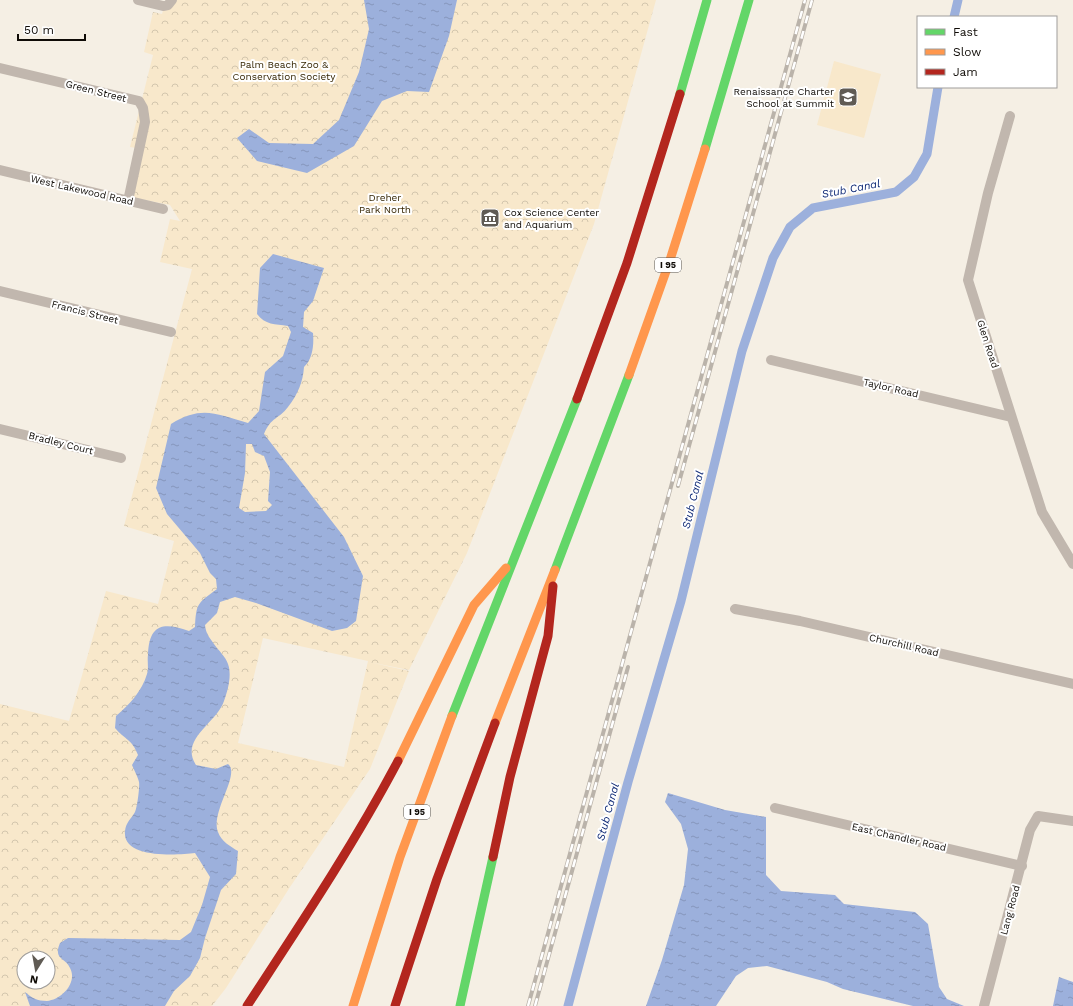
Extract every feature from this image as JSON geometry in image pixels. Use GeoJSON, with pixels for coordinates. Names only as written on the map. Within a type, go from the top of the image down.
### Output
{"type":"FeatureCollection","features":[{"type":"Feature","properties":{"kind":"highway","name":"I 95"},"geometry":{"type":"LineString","coordinates":[[353,1006],[387,894],[416,815],[570,418],[626,264],[662,152],[707,0]]}},
{"type":"Feature","properties":{"kind":"highway","name":"I 95"},"geometry":{"type":"LineString","coordinates":[[395,1006],[424,914],[454,828],[616,412],[665,274],[710,135],[749,0]]}},
{"type":"Feature","properties":{"kind":"highway"},"geometry":{"type":"LineString","coordinates":[[247,1006],[335,871],[373,808],[414,730],[474,605],[516,556]]}},
{"type":"Feature","properties":{"kind":"highway"},"geometry":{"type":"LineString","coordinates":[[460,1006],[510,777],[548,636],[552,614],[554,570]]}},
{"type":"Feature","properties":{"kind":"street"},"geometry":{"type":"LineString","coordinates":[[138,0],[163,6],[168,5],[172,0]]}},
{"type":"Feature","properties":{"kind":"street","name":"Green Street"},"geometry":{"type":"LineString","coordinates":[[0,68],[139,101],[143,108],[145,122],[128,201]]}},
{"type":"Feature","properties":{"kind":"street","name":"Glen Road"},"geometry":{"type":"LineString","coordinates":[[1010,116],[988,193],[968,280],[1042,512],[1073,564]]}},
{"type":"Feature","properties":{"kind":"street","name":"West Lakewood Road"},"geometry":{"type":"LineString","coordinates":[[0,170],[163,210]]}},
{"type":"Feature","properties":{"kind":"street","name":"Francis Street"},"geometry":{"type":"LineString","coordinates":[[0,291],[171,332]]}},
{"type":"Feature","properties":{"kind":"street","name":"Taylor Road"},"geometry":{"type":"LineString","coordinates":[[772,360],[1011,417]]}},
{"type":"Feature","properties":{"kind":"street","name":"Bradley Court"},"geometry":{"type":"LineString","coordinates":[[0,429],[121,458]]}},
{"type":"Feature","properties":{"kind":"street","name":"Churchill Road"},"geometry":{"type":"LineString","coordinates":[[735,609],[800,621],[1073,684]]}},
{"type":"Feature","properties":{"kind":"street","name":"East Chandler Road"},"geometry":{"type":"LineString","coordinates":[[775,808],[1022,866]]}},
{"type":"Feature","properties":{"kind":"street","name":"Lang Road"},"geometry":{"type":"LineString","coordinates":[[984,1006],[1022,866],[1030,830],[1038,816],[1073,821]]}},
{"type":"Feature","properties":{"kind":"green space","name":"Dreher Park North"},"geometry":{"type":"Polygon","coordinates":[[[166,0],[656,0],[594,224],[467,553],[409,670],[369,662],[409,671],[370,769],[290,887],[226,988],[212,1006],[0,1006],[0,704],[69,721],[106,591],[158,604],[174,541],[124,526],[192,269],[160,262],[170,219],[180,221],[170,205],[126,196],[136,148],[130,147],[153,55],[144,52],[153,12],[162,14],[166,0]],[[263,638],[238,743],[344,767],[368,661],[263,638]]]}},
{"type":"Feature","properties":{"kind":"green space"},"geometry":{"type":"Polygon","coordinates":[[[834,61],[881,74],[864,138],[817,125],[834,61]]]}},
{"type":"Feature","properties":{"kind":"water"},"geometry":{"type":"Polygon","coordinates":[[[364,0],[457,0],[449,36],[429,92],[407,91],[382,101],[354,146],[307,173],[257,161],[237,138],[249,129],[269,143],[313,144],[339,120],[359,72],[369,29],[364,0]]]}},
{"type":"Feature","properties":{"kind":"water"},"geometry":{"type":"Polygon","coordinates":[[[273,254],[324,268],[313,301],[304,312],[303,327],[313,333],[311,356],[304,367],[301,383],[295,397],[285,411],[269,424],[264,434],[344,537],[363,576],[356,621],[347,628],[332,631],[256,603],[235,597],[220,602],[217,613],[205,625],[209,637],[227,661],[230,673],[229,682],[224,701],[220,709],[201,732],[192,747],[192,756],[196,765],[216,769],[228,764],[231,769],[231,776],[218,814],[217,824],[218,832],[221,838],[229,846],[238,851],[236,874],[221,890],[200,958],[190,976],[174,991],[165,1006],[30,1006],[25,992],[35,999],[47,1001],[58,998],[70,985],[72,974],[70,968],[68,964],[60,958],[58,953],[60,943],[68,938],[180,940],[191,932],[202,905],[210,877],[195,853],[164,854],[141,851],[132,847],[126,840],[126,828],[137,807],[139,782],[132,765],[138,755],[131,743],[115,728],[116,716],[135,697],[145,680],[148,669],[149,645],[151,637],[155,631],[165,626],[189,631],[195,627],[196,613],[199,604],[217,589],[216,579],[210,573],[200,553],[167,514],[156,488],[171,424],[182,418],[201,413],[218,414],[248,423],[259,411],[265,372],[283,356],[291,332],[288,326],[267,322],[260,318],[257,314],[260,268],[273,254]],[[246,444],[245,473],[239,508],[245,512],[266,511],[272,505],[268,501],[270,472],[264,456],[255,452],[252,444],[246,444]]]}},
{"type":"Feature","properties":{"kind":"water"},"geometry":{"type":"Polygon","coordinates":[[[668,793],[725,810],[766,817],[766,875],[781,891],[835,895],[844,904],[915,912],[928,924],[939,987],[947,999],[964,1006],[913,1006],[843,989],[827,982],[767,966],[748,968],[736,976],[716,1006],[646,1006],[662,960],[684,885],[688,849],[681,824],[665,802],[668,793]]]}},
{"type":"Feature","properties":{"kind":"water"},"geometry":{"type":"Polygon","coordinates":[[[1059,977],[1073,982],[1073,1006],[1053,1006],[1059,977]]]}},
{"type":"Feature","properties":{"kind":"waterway","name":"Stub Canal"},"geometry":{"type":"LineString","coordinates":[[954,16],[958,0]]}},
{"type":"Feature","properties":{"kind":"waterway","name":"Stub Canal"},"geometry":{"type":"LineString","coordinates":[[568,1006],[628,782],[681,601],[742,351],[773,258],[790,227],[813,208],[896,192],[914,177],[927,154],[938,88]]}},
{"type":"Feature","properties":{"kind":"railway"},"geometry":{"type":"LineString","coordinates":[[528,1006],[805,0]]}},
{"type":"Feature","properties":{"kind":"railway"},"geometry":{"type":"LineString","coordinates":[[678,486],[812,0]]}},
{"type":"Feature","properties":{"kind":"railway"},"geometry":{"type":"LineString","coordinates":[[535,1006],[628,667]]}},
{"type":"Feature","properties":{"kind":"traffic: fast"},"geometry":{"type":"LineString","coordinates":[[680,94],[707,0]]}},
{"type":"Feature","properties":{"kind":"traffic: fast"},"geometry":{"type":"LineString","coordinates":[[705,149],[749,0]]}},
{"type":"Feature","properties":{"kind":"traffic: fast"},"geometry":{"type":"LineString","coordinates":[[555,570],[629,375]]}},
{"type":"Feature","properties":{"kind":"traffic: fast"},"geometry":{"type":"LineString","coordinates":[[452,716],[577,399]]}},
{"type":"Feature","properties":{"kind":"traffic: fast"},"geometry":{"type":"LineString","coordinates":[[460,1006],[493,857]]}},
{"type":"Feature","properties":{"kind":"traffic: slow"},"geometry":{"type":"LineString","coordinates":[[629,375],[670,260],[705,149]]}},
{"type":"Feature","properties":{"kind":"traffic: slow"},"geometry":{"type":"LineString","coordinates":[[398,761],[474,605],[506,568]]}},
{"type":"Feature","properties":{"kind":"traffic: slow"},"geometry":{"type":"LineString","coordinates":[[495,723],[555,570]]}},
{"type":"Feature","properties":{"kind":"traffic: slow"},"geometry":{"type":"LineString","coordinates":[[353,1006],[400,857],[452,716]]}},
{"type":"Feature","properties":{"kind":"traffic: jam"},"geometry":{"type":"LineString","coordinates":[[577,399],[627,263],[680,94]]}},
{"type":"Feature","properties":{"kind":"traffic: jam"},"geometry":{"type":"LineString","coordinates":[[493,857],[510,777],[548,636],[553,586]]}},
{"type":"Feature","properties":{"kind":"traffic: jam"},"geometry":{"type":"LineString","coordinates":[[395,1006],[437,879],[495,723]]}},
{"type":"Feature","properties":{"kind":"traffic: jam"},"geometry":{"type":"LineString","coordinates":[[247,1006],[344,855],[398,761]]}},
{"type":"Feature","properties":{"kind":"place","name":"Renaissance Charter School at Summit"},"geometry":{"type":"Point","coordinates":[848,97]}},
{"type":"Feature","properties":{"kind":"place","name":"Cox Science Center and Aquarium"},"geometry":{"type":"Point","coordinates":[490,218]}},
{"type":"Feature","properties":{"kind":"park label","name":"Palm Beach Zoo & Conservation Society"},"geometry":{"type":"Point","coordinates":[284,70]}}]}
